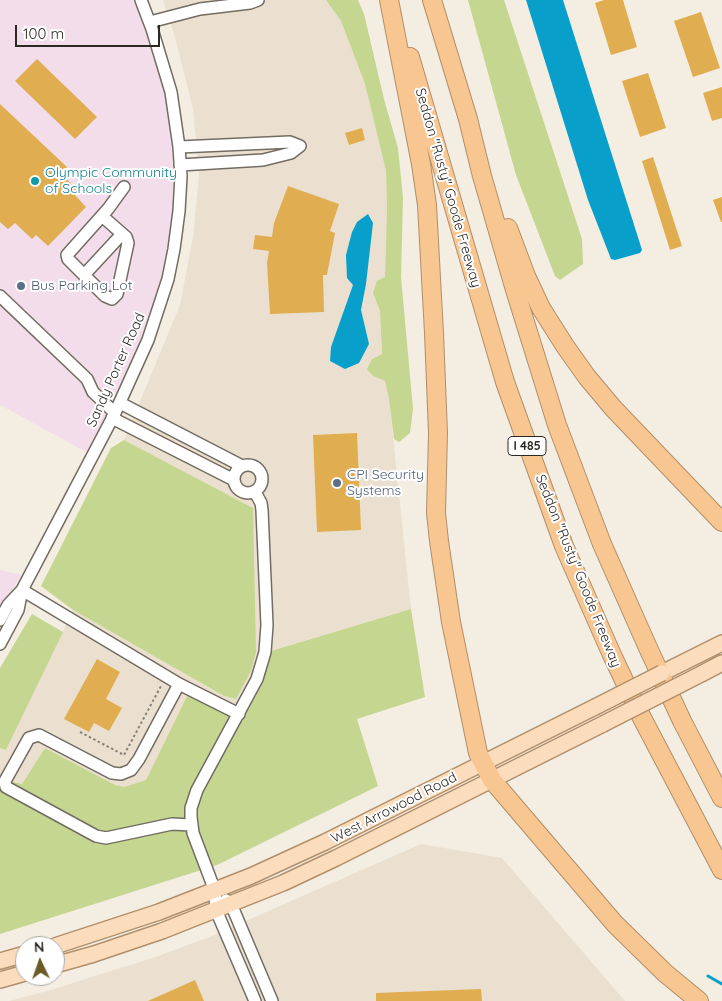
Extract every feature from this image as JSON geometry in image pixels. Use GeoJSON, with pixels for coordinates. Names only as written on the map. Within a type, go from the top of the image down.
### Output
{"type":"FeatureCollection","features":[{"type":"Feature","properties":{"kind":"highway"},"geometry":{"type":"LineString","coordinates":[[390,0],[421,164],[426,205],[438,433],[436,513],[439,541],[450,622],[478,753],[492,780],[615,924],[658,967],[699,1001]]}},
{"type":"Feature","properties":{"kind":"highway","name":"Seddon \"Rusty\" Goode Freeway"},"geometry":{"type":"LineString","coordinates":[[390,0],[412,65],[505,382],[564,546],[640,716],[722,870]]}},
{"type":"Feature","properties":{"kind":"highway","name":"I 485"},"geometry":{"type":"LineString","coordinates":[[432,0],[468,119],[514,290],[557,425],[602,544],[682,721],[722,798]]}},
{"type":"Feature","properties":{"kind":"highway"},"geometry":{"type":"LineString","coordinates":[[468,119],[526,276],[559,338],[587,377],[613,408],[722,522]]}},
{"type":"Feature","properties":{"kind":"main road","name":"West Arrowood Road"},"geometry":{"type":"LineString","coordinates":[[65,943],[215,891],[325,842],[722,643]]}},
{"type":"Feature","properties":{"kind":"main road","name":"West Arrowood Road"},"geometry":{"type":"LineString","coordinates":[[65,962],[127,943],[216,910],[336,858],[722,664]]}},
{"type":"Feature","properties":{"kind":"main road"},"geometry":{"type":"LineString","coordinates":[[0,961],[15,957]]}},
{"type":"Feature","properties":{"kind":"main road"},"geometry":{"type":"LineString","coordinates":[[0,980],[15,976]]}},
{"type":"Feature","properties":{"kind":"street","name":"Sandy Porter Road"},"geometry":{"type":"LineString","coordinates":[[0,644],[18,610],[22,590],[116,411],[148,340],[168,279],[179,211],[179,147],[171,92],[150,22],[141,0]]}},
{"type":"Feature","properties":{"kind":"street"},"geometry":{"type":"LineString","coordinates":[[150,22],[200,9],[250,3],[258,0]]}},
{"type":"Feature","properties":{"kind":"street"},"geometry":{"type":"LineString","coordinates":[[179,147],[290,142],[300,146],[291,153],[263,160],[180,165]]}},
{"type":"Feature","properties":{"kind":"street"},"geometry":{"type":"LineString","coordinates":[[102,216],[126,238],[128,243],[117,294],[112,299],[105,296],[68,259],[68,255],[124,187]]}},
{"type":"Feature","properties":{"kind":"street"},"geometry":{"type":"LineString","coordinates":[[84,275],[122,234]]}},
{"type":"Feature","properties":{"kind":"street"},"geometry":{"type":"LineString","coordinates":[[0,296],[88,379],[93,392],[116,411],[173,449],[234,480]]}},
{"type":"Feature","properties":{"kind":"street"},"geometry":{"type":"LineString","coordinates":[[116,411],[180,434],[242,466],[251,465],[262,474],[262,483],[255,492],[243,493],[236,487],[235,473],[242,466]]}},
{"type":"Feature","properties":{"kind":"street"},"geometry":{"type":"LineString","coordinates":[[173,449],[180,434]]}},
{"type":"Feature","properties":{"kind":"street"},"geometry":{"type":"LineString","coordinates":[[255,492],[261,503],[262,510],[266,643],[260,671],[239,714],[197,790],[192,808],[191,825],[215,891],[216,910],[255,1001]]}},
{"type":"Feature","properties":{"kind":"street","name":"Sandy Porter Road"},"geometry":{"type":"LineString","coordinates":[[0,620],[8,604],[22,590]]}},
{"type":"Feature","properties":{"kind":"street"},"geometry":{"type":"LineString","coordinates":[[22,590],[179,684],[239,714]]}},
{"type":"Feature","properties":{"kind":"street"},"geometry":{"type":"LineString","coordinates":[[179,684],[139,760],[131,770],[122,774],[112,773],[39,735],[29,738],[5,781],[6,788],[96,836],[106,838],[172,824],[191,825]]}},
{"type":"Feature","properties":{"kind":"street"},"geometry":{"type":"LineString","coordinates":[[215,891],[231,904],[272,1001]]}},
{"type":"Feature","properties":{"kind":"path"},"geometry":{"type":"LineString","coordinates":[[121,760],[164,682]]}},
{"type":"Feature","properties":{"kind":"path"},"geometry":{"type":"LineString","coordinates":[[80,732],[124,755]]}},
{"type":"Feature","properties":{"kind":"shaded area"},"geometry":{"type":"Polygon","coordinates":[[[0,0],[136,0],[150,38],[171,111],[176,205],[163,278],[145,339],[88,453],[0,405],[0,0]]]}},
{"type":"Feature","properties":{"kind":"shaded area"},"geometry":{"type":"Polygon","coordinates":[[[163,0],[326,0],[341,21],[365,84],[386,171],[385,278],[373,293],[380,311],[382,354],[372,359],[373,376],[385,381],[389,399],[411,609],[271,651],[263,683],[245,715],[189,692],[146,780],[124,787],[115,786],[45,748],[22,784],[0,779],[0,748],[6,750],[73,610],[224,696],[236,699],[253,508],[124,440],[180,305],[193,237],[199,174],[193,109],[174,34],[163,0]]]}},
{"type":"Feature","properties":{"kind":"shaded area"},"geometry":{"type":"Polygon","coordinates":[[[0,570],[21,575],[0,613],[0,570]]]}},
{"type":"Feature","properties":{"kind":"shaded area"},"geometry":{"type":"Polygon","coordinates":[[[421,844],[502,858],[625,1001],[9,1001],[65,986],[207,938],[421,844]]]}},
{"type":"Feature","properties":{"kind":"green space"},"geometry":{"type":"Polygon","coordinates":[[[326,0],[358,0],[364,14],[384,99],[398,148],[403,198],[401,277],[413,409],[410,433],[399,442],[394,439],[385,381],[373,376],[367,369],[372,359],[382,354],[380,311],[373,293],[377,281],[385,277],[386,171],[365,84],[341,21],[326,0]]]}},
{"type":"Feature","properties":{"kind":"green space"},"geometry":{"type":"Polygon","coordinates":[[[468,0],[504,0],[582,239],[583,264],[560,280],[555,276],[516,175],[468,0]]]}},
{"type":"Feature","properties":{"kind":"green space"},"geometry":{"type":"Polygon","coordinates":[[[124,440],[253,508],[256,652],[251,671],[236,699],[224,696],[73,610],[41,586],[111,448],[124,440]]]}},
{"type":"Feature","properties":{"kind":"green space"},"geometry":{"type":"Polygon","coordinates":[[[411,609],[425,697],[357,719],[378,786],[217,865],[0,934],[0,779],[22,784],[45,748],[115,785],[124,787],[146,780],[189,692],[245,715],[263,683],[271,651],[411,609]]]}},
{"type":"Feature","properties":{"kind":"green space"},"geometry":{"type":"Polygon","coordinates":[[[32,614],[63,632],[6,750],[0,748],[0,668],[32,614]]]}},
{"type":"Feature","properties":{"kind":"water"},"geometry":{"type":"Polygon","coordinates":[[[526,0],[563,0],[642,250],[640,253],[615,260],[611,259],[588,200],[526,0]]]}},
{"type":"Feature","properties":{"kind":"water"},"geometry":{"type":"Polygon","coordinates":[[[368,214],[373,223],[361,310],[369,344],[359,363],[345,369],[330,361],[331,347],[353,285],[347,278],[346,255],[352,232],[357,222],[368,214]]]}},
{"type":"Feature","properties":{"kind":"building"},"geometry":{"type":"Polygon","coordinates":[[[604,0],[623,0],[637,47],[611,55],[595,3],[604,0]]]}},
{"type":"Feature","properties":{"kind":"building"},"geometry":{"type":"Polygon","coordinates":[[[701,12],[720,68],[693,77],[674,21],[701,12]]]}},
{"type":"Feature","properties":{"kind":"building"},"geometry":{"type":"Polygon","coordinates":[[[37,59],[97,117],[75,139],[15,81],[37,59]]]}},
{"type":"Feature","properties":{"kind":"building"},"geometry":{"type":"Polygon","coordinates":[[[648,73],[666,128],[640,137],[622,81],[648,73]]]}},
{"type":"Feature","properties":{"kind":"building"},"geometry":{"type":"Polygon","coordinates":[[[722,87],[722,118],[712,121],[703,93],[722,87]]]}},
{"type":"Feature","properties":{"kind":"building","name":"Olympic Community of Schools"},"geometry":{"type":"Polygon","coordinates":[[[0,104],[67,167],[61,173],[77,190],[74,194],[86,207],[48,246],[36,235],[32,239],[15,223],[8,229],[0,222],[0,104]]]}},
{"type":"Feature","properties":{"kind":"building"},"geometry":{"type":"Polygon","coordinates":[[[362,128],[365,140],[349,145],[345,133],[362,128]]]}},
{"type":"Feature","properties":{"kind":"building"},"geometry":{"type":"Polygon","coordinates":[[[653,157],[682,246],[670,250],[642,161],[653,157]]]}},
{"type":"Feature","properties":{"kind":"building"},"geometry":{"type":"Polygon","coordinates":[[[288,186],[339,204],[330,231],[335,233],[327,275],[323,275],[324,312],[270,314],[267,263],[269,251],[253,249],[255,235],[272,237],[274,223],[288,186]]]}},
{"type":"Feature","properties":{"kind":"building"},"geometry":{"type":"Polygon","coordinates":[[[722,197],[722,222],[721,222],[713,200],[722,197]]]}},
{"type":"Feature","properties":{"kind":"building","name":"CPI Security Systems"},"geometry":{"type":"Polygon","coordinates":[[[357,433],[361,530],[317,532],[313,435],[357,433]]]}},
{"type":"Feature","properties":{"kind":"building"},"geometry":{"type":"Polygon","coordinates":[[[97,659],[120,672],[106,699],[122,708],[109,731],[94,723],[89,732],[64,719],[97,659]]]}},
{"type":"Feature","properties":{"kind":"building"},"geometry":{"type":"Polygon","coordinates":[[[195,980],[204,1001],[148,1001],[195,980]]]}},
{"type":"Feature","properties":{"kind":"building"},"geometry":{"type":"Polygon","coordinates":[[[481,989],[482,1001],[376,1001],[376,993],[481,989]]]}},
{"type":"Feature","properties":{"kind":"waterway"},"geometry":{"type":"LineString","coordinates":[[708,976],[722,984]]}},
{"type":"Feature","properties":{"kind":"place","name":"Olympic Community of Schools"},"geometry":{"type":"Point","coordinates":[35,181]}},
{"type":"Feature","properties":{"kind":"place","name":"Bus Parking Lot"},"geometry":{"type":"Point","coordinates":[21,286]}},
{"type":"Feature","properties":{"kind":"place","name":"CPI Security Systems"},"geometry":{"type":"Point","coordinates":[337,483]}}]}
